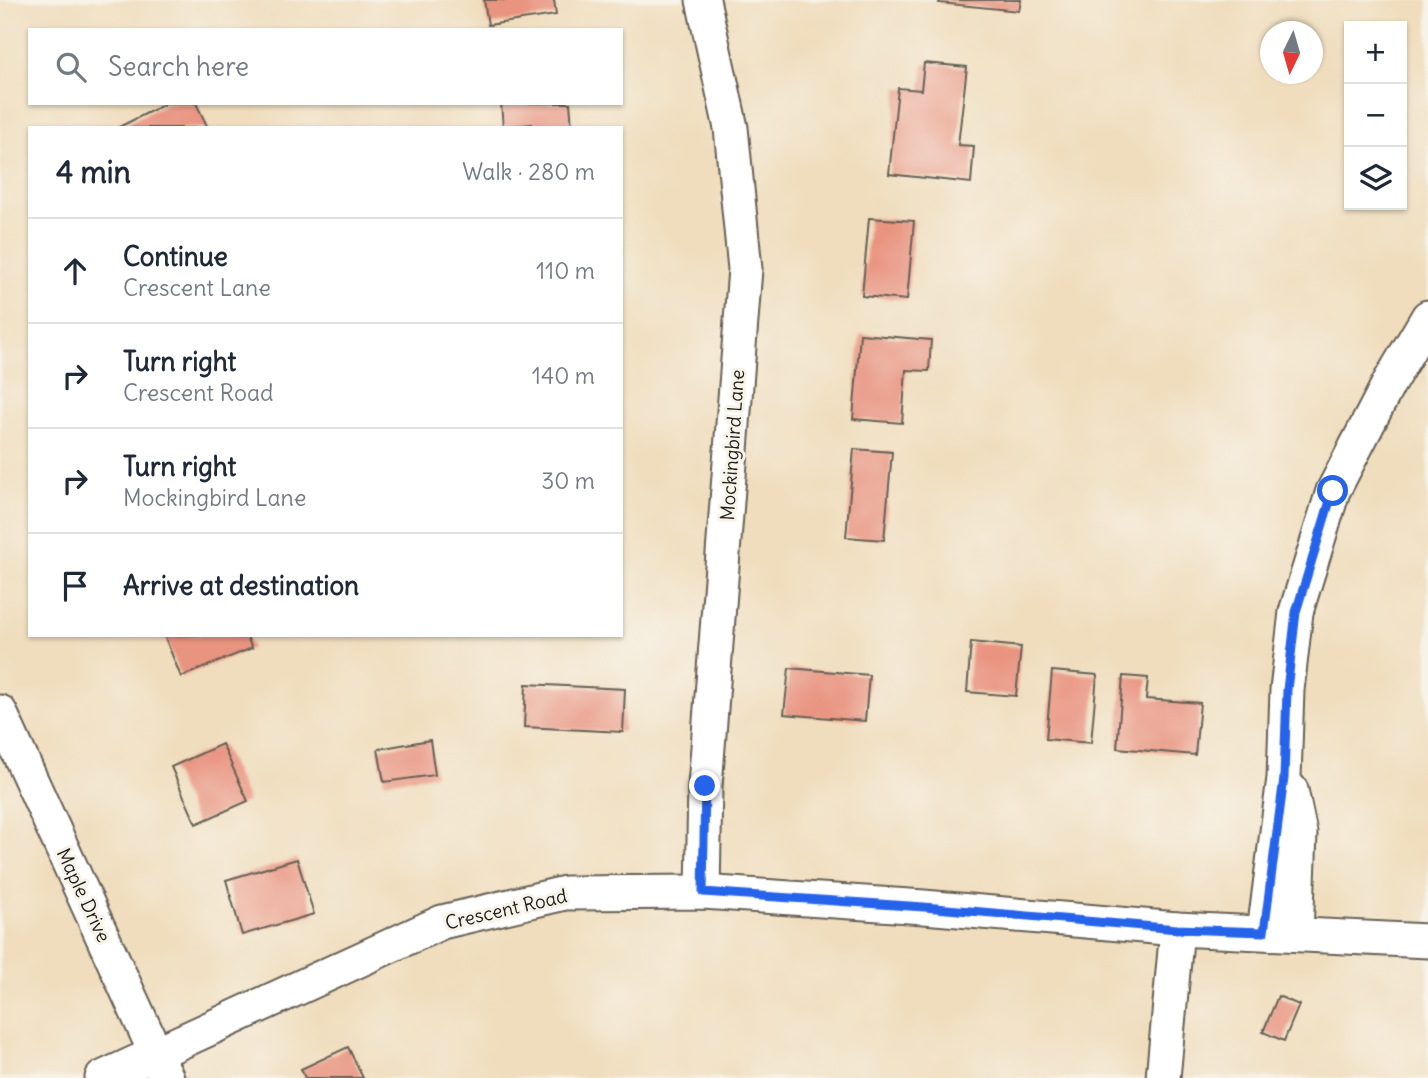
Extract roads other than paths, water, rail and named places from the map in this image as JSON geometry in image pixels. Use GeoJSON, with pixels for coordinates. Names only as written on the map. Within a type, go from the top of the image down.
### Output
{"type":"FeatureCollection","features":[{"type":"Feature","properties":{"kind":"street","name":"Mockingbird Lane"},"geometry":{"type":"LineString","coordinates":[[703,0],[731,128],[745,269],[705,786],[703,892]]}},
{"type":"Feature","properties":{"kind":"street"},"geometry":{"type":"LineString","coordinates":[[1280,933],[1300,833],[1285,760],[1287,690],[1296,612],[1333,491],[1389,383],[1428,317]]}},
{"type":"Feature","properties":{"kind":"street","name":"Maple Drive"},"geometry":{"type":"LineString","coordinates":[[0,712],[161,1065]]}},
{"type":"Feature","properties":{"kind":"street","name":"Crescent Road"},"geometry":{"type":"LineString","coordinates":[[102,1078],[161,1065],[442,922],[565,893],[703,892],[924,907],[1177,929],[1428,941]]}},
{"type":"Feature","properties":{"kind":"street"},"geometry":{"type":"LineString","coordinates":[[1163,1078],[1177,929]]}}]}
